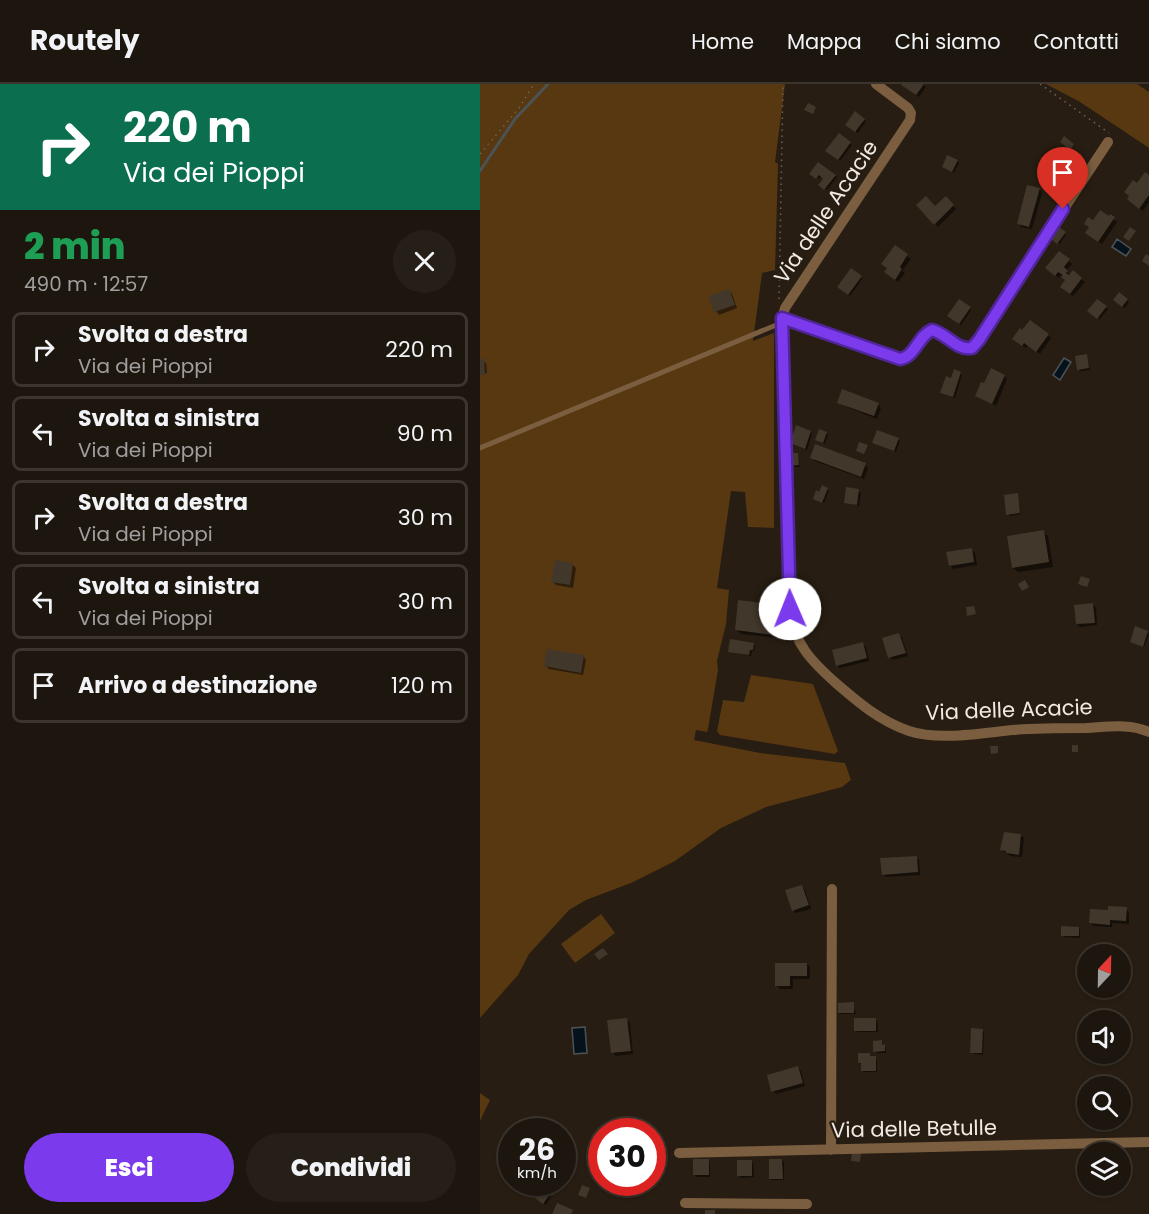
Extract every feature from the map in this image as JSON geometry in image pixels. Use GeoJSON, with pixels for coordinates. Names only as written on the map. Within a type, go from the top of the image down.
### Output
{"type":"FeatureCollection","features":[{"type":"Feature","properties":{"kind":"street","name":"Via delle Acacie"},"geometry":{"type":"LineString","coordinates":[[876,84],[907,106],[911,113],[910,120],[790,299],[781,320],[786,412],[790,612],[797,639],[809,659],[868,710],[893,724],[917,733],[979,734],[1032,729],[1130,727],[1149,732]]}},
{"type":"Feature","properties":{"kind":"street"},"geometry":{"type":"LineString","coordinates":[[781,320],[900,359],[908,357],[925,334],[932,330],[962,347],[972,348],[1108,142]]}},
{"type":"Feature","properties":{"kind":"street"},"geometry":{"type":"LineString","coordinates":[[831,1150],[832,890]]}},
{"type":"Feature","properties":{"kind":"street","name":"Via delle Betulle"},"geometry":{"type":"LineString","coordinates":[[679,1152],[1149,1142]]}},
{"type":"Feature","properties":{"kind":"street"},"geometry":{"type":"LineString","coordinates":[[685,1203],[754,1209],[807,1204]]}},
{"type":"Feature","properties":{"kind":"lane"},"geometry":{"type":"LineString","coordinates":[[480,448],[781,320]]}},
{"type":"Feature","properties":{"kind":"path"},"geometry":{"type":"LineString","coordinates":[[480,154],[484,146],[514,114],[534,84]]}},
{"type":"Feature","properties":{"kind":"path"},"geometry":{"type":"LineString","coordinates":[[779,305],[783,84]]}},
{"type":"Feature","properties":{"kind":"path"},"geometry":{"type":"LineString","coordinates":[[1040,84],[1107,130],[1111,135],[1108,142]]}},
{"type":"Feature","properties":{"kind":"shaded area"},"geometry":{"type":"Polygon","coordinates":[[[480,84],[785,84],[775,162],[778,164],[775,270],[762,273],[753,341],[774,333],[774,528],[748,527],[745,492],[731,491],[717,588],[729,590],[726,624],[717,661],[718,670],[708,729],[707,732],[696,730],[694,740],[760,753],[845,763],[851,780],[842,787],[766,807],[721,828],[675,861],[631,883],[586,900],[569,910],[529,954],[518,975],[480,1018],[480,84]]]}},
{"type":"Feature","properties":{"kind":"shaded area"},"geometry":{"type":"Polygon","coordinates":[[[1046,84],[1137,84],[1149,92],[1149,148],[1080,102],[1046,84]]]}},
{"type":"Feature","properties":{"kind":"shaded area"},"geometry":{"type":"Polygon","coordinates":[[[1117,239],[1131,249],[1126,256],[1112,247],[1117,239]]]}},
{"type":"Feature","properties":{"kind":"shaded area"},"geometry":{"type":"Polygon","coordinates":[[[1064,358],[1071,362],[1060,380],[1053,375],[1064,358]]]}},
{"type":"Feature","properties":{"kind":"shaded area"},"geometry":{"type":"Polygon","coordinates":[[[751,675],[813,684],[838,751],[835,754],[720,735],[717,731],[723,700],[744,702],[751,675]]]}},
{"type":"Feature","properties":{"kind":"shaded area"},"geometry":{"type":"Polygon","coordinates":[[[601,914],[615,933],[575,963],[561,944],[601,914]]]}},
{"type":"Feature","properties":{"kind":"shaded area"},"geometry":{"type":"Polygon","coordinates":[[[585,1027],[587,1053],[574,1054],[572,1028],[585,1027]]]}},
{"type":"Feature","properties":{"kind":"shaded area"},"geometry":{"type":"Polygon","coordinates":[[[480,1093],[490,1100],[480,1121],[480,1093]]]}},
{"type":"Feature","properties":{"kind":"building"},"geometry":{"type":"Polygon","coordinates":[[[902,84],[924,84],[916,95],[902,84]]]}},
{"type":"Feature","properties":{"kind":"building"},"geometry":{"type":"Polygon","coordinates":[[[808,103],[816,107],[813,114],[804,110],[808,103]]]}},
{"type":"Feature","properties":{"kind":"building"},"geometry":{"type":"Polygon","coordinates":[[[855,111],[865,119],[855,132],[845,125],[855,111]]]}},
{"type":"Feature","properties":{"kind":"building"},"geometry":{"type":"Polygon","coordinates":[[[839,133],[851,142],[838,160],[825,151],[839,133]]]}},
{"type":"Feature","properties":{"kind":"building"},"geometry":{"type":"Polygon","coordinates":[[[1064,136],[1074,144],[1070,150],[1060,142],[1064,136]]]}},
{"type":"Feature","properties":{"kind":"building"},"geometry":{"type":"Polygon","coordinates":[[[947,155],[958,160],[952,172],[942,167],[947,155]]]}},
{"type":"Feature","properties":{"kind":"building"},"geometry":{"type":"Polygon","coordinates":[[[818,162],[836,175],[824,190],[818,185],[823,179],[819,175],[816,179],[809,174],[818,162]]]}},
{"type":"Feature","properties":{"kind":"building"},"geometry":{"type":"Polygon","coordinates":[[[1145,172],[1149,175],[1149,195],[1139,209],[1127,199],[1129,196],[1124,192],[1133,180],[1137,183],[1145,172]]]}},
{"type":"Feature","properties":{"kind":"building"},"geometry":{"type":"Polygon","coordinates":[[[1027,185],[1040,188],[1029,227],[1017,224],[1027,185]]]}},
{"type":"Feature","properties":{"kind":"building"},"geometry":{"type":"Polygon","coordinates":[[[926,196],[935,206],[946,196],[954,205],[934,225],[916,205],[926,196]]]}},
{"type":"Feature","properties":{"kind":"building"},"geometry":{"type":"Polygon","coordinates":[[[1100,210],[1115,217],[1098,242],[1085,233],[1089,227],[1084,224],[1088,217],[1093,220],[1100,210]]]}},
{"type":"Feature","properties":{"kind":"building"},"geometry":{"type":"Polygon","coordinates":[[[1058,226],[1066,232],[1057,244],[1050,238],[1058,226]]]}},
{"type":"Feature","properties":{"kind":"building"},"geometry":{"type":"Polygon","coordinates":[[[1130,227],[1136,231],[1129,241],[1123,237],[1130,227]]]}},
{"type":"Feature","properties":{"kind":"building"},"geometry":{"type":"Polygon","coordinates":[[[895,245],[908,254],[895,280],[884,272],[887,268],[881,264],[895,245]]]}},
{"type":"Feature","properties":{"kind":"building"},"geometry":{"type":"Polygon","coordinates":[[[1059,251],[1070,259],[1064,267],[1068,271],[1066,273],[1069,275],[1073,270],[1082,278],[1070,294],[1060,287],[1065,280],[1061,277],[1063,275],[1058,272],[1055,276],[1045,268],[1059,251]]]}},
{"type":"Feature","properties":{"kind":"building"},"geometry":{"type":"Polygon","coordinates":[[[1146,254],[1149,256],[1149,266],[1142,261],[1146,254]]]}},
{"type":"Feature","properties":{"kind":"building"},"geometry":{"type":"Polygon","coordinates":[[[851,268],[862,276],[848,295],[837,287],[851,268]]]}},
{"type":"Feature","properties":{"kind":"building"},"geometry":{"type":"Polygon","coordinates":[[[729,289],[735,305],[714,312],[709,296],[729,289]]]}},
{"type":"Feature","properties":{"kind":"building"},"geometry":{"type":"Polygon","coordinates":[[[1119,292],[1128,299],[1122,307],[1113,300],[1119,292]]]}},
{"type":"Feature","properties":{"kind":"building"},"geometry":{"type":"Polygon","coordinates":[[[959,299],[971,307],[959,324],[947,316],[959,299]]]}},
{"type":"Feature","properties":{"kind":"building"},"geometry":{"type":"Polygon","coordinates":[[[1097,299],[1107,306],[1097,319],[1087,311],[1097,299]]]}},
{"type":"Feature","properties":{"kind":"building"},"geometry":{"type":"Polygon","coordinates":[[[1030,320],[1049,334],[1036,352],[1024,343],[1022,346],[1012,339],[1030,320]]]}},
{"type":"Feature","properties":{"kind":"building"},"geometry":{"type":"Polygon","coordinates":[[[1087,354],[1089,368],[1077,370],[1075,356],[1087,354]]]}},
{"type":"Feature","properties":{"kind":"building"},"geometry":{"type":"Polygon","coordinates":[[[480,359],[484,359],[485,375],[480,375],[480,359]]]}},
{"type":"Feature","properties":{"kind":"building"},"geometry":{"type":"Polygon","coordinates":[[[991,368],[1005,375],[992,404],[975,396],[991,368]]]}},
{"type":"Feature","properties":{"kind":"building"},"geometry":{"type":"Polygon","coordinates":[[[954,369],[961,372],[953,397],[940,393],[946,376],[951,378],[954,369]]]}},
{"type":"Feature","properties":{"kind":"building"},"geometry":{"type":"Polygon","coordinates":[[[842,389],[879,403],[874,416],[837,403],[842,389]]]}},
{"type":"Feature","properties":{"kind":"building"},"geometry":{"type":"Polygon","coordinates":[[[796,425],[811,431],[805,449],[790,443],[796,425]]]}},
{"type":"Feature","properties":{"kind":"building"},"geometry":{"type":"Polygon","coordinates":[[[819,429],[827,432],[823,443],[815,440],[819,429]]]}},
{"type":"Feature","properties":{"kind":"building"},"geometry":{"type":"Polygon","coordinates":[[[877,430],[899,438],[894,451],[872,443],[877,430]]]}},
{"type":"Feature","properties":{"kind":"building"},"geometry":{"type":"Polygon","coordinates":[[[859,442],[868,445],[864,454],[856,451],[859,442]]]}},
{"type":"Feature","properties":{"kind":"building"},"geometry":{"type":"Polygon","coordinates":[[[815,444],[866,463],[861,477],[810,458],[815,444]]]}},
{"type":"Feature","properties":{"kind":"building"},"geometry":{"type":"Polygon","coordinates":[[[788,453],[798,453],[799,465],[789,466],[788,453]]]}},
{"type":"Feature","properties":{"kind":"building"},"geometry":{"type":"Polygon","coordinates":[[[822,485],[828,488],[822,503],[813,499],[816,490],[819,492],[822,485]]]}},
{"type":"Feature","properties":{"kind":"building"},"geometry":{"type":"Polygon","coordinates":[[[846,487],[859,489],[857,505],[844,503],[846,487]]]}},
{"type":"Feature","properties":{"kind":"building"},"geometry":{"type":"Polygon","coordinates":[[[1018,493],[1020,513],[1006,515],[1004,495],[1018,493]]]}},
{"type":"Feature","properties":{"kind":"building"},"geometry":{"type":"Polygon","coordinates":[[[1044,530],[1049,562],[1012,568],[1007,536],[1044,530]]]}},
{"type":"Feature","properties":{"kind":"building"},"geometry":{"type":"Polygon","coordinates":[[[972,548],[974,562],[949,566],[946,552],[972,548]]]}},
{"type":"Feature","properties":{"kind":"building"},"geometry":{"type":"Polygon","coordinates":[[[555,560],[573,563],[570,585],[551,582],[555,560]]]}},
{"type":"Feature","properties":{"kind":"building"},"geometry":{"type":"Polygon","coordinates":[[[1081,576],[1090,579],[1087,587],[1078,584],[1081,576]]]}},
{"type":"Feature","properties":{"kind":"building"},"geometry":{"type":"Polygon","coordinates":[[[1025,580],[1029,587],[1022,591],[1018,584],[1025,580]]]}},
{"type":"Feature","properties":{"kind":"building"},"geometry":{"type":"Polygon","coordinates":[[[738,600],[777,605],[774,635],[735,630],[738,600]]]}},
{"type":"Feature","properties":{"kind":"building"},"geometry":{"type":"Polygon","coordinates":[[[1093,603],[1095,623],[1076,624],[1074,605],[1093,603]]]}},
{"type":"Feature","properties":{"kind":"building"},"geometry":{"type":"Polygon","coordinates":[[[974,606],[976,614],[967,616],[966,607],[974,606]]]}},
{"type":"Feature","properties":{"kind":"building"},"geometry":{"type":"Polygon","coordinates":[[[1135,626],[1148,631],[1143,647],[1130,642],[1135,626]]]}},
{"type":"Feature","properties":{"kind":"building"},"geometry":{"type":"Polygon","coordinates":[[[899,633],[906,653],[888,658],[882,638],[899,633]]]}},
{"type":"Feature","properties":{"kind":"building"},"geometry":{"type":"Polygon","coordinates":[[[730,639],[754,643],[753,650],[750,650],[749,655],[728,652],[730,639]]]}},
{"type":"Feature","properties":{"kind":"building"},"geometry":{"type":"Polygon","coordinates":[[[863,642],[867,658],[836,666],[832,650],[863,642]]]}},
{"type":"Feature","properties":{"kind":"building"},"geometry":{"type":"Polygon","coordinates":[[[547,649],[584,655],[581,673],[544,666],[547,649]]]}},
{"type":"Feature","properties":{"kind":"building"},"geometry":{"type":"Polygon","coordinates":[[[1072,745],[1078,745],[1078,752],[1072,752],[1072,745]]]}},
{"type":"Feature","properties":{"kind":"building"},"geometry":{"type":"Polygon","coordinates":[[[990,746],[998,746],[998,753],[991,754],[990,746]]]}},
{"type":"Feature","properties":{"kind":"building"},"geometry":{"type":"Polygon","coordinates":[[[1004,832],[1021,834],[1019,855],[1000,850],[1004,832]]]}},
{"type":"Feature","properties":{"kind":"building"},"geometry":{"type":"Polygon","coordinates":[[[917,856],[918,872],[882,875],[880,858],[917,856]]]}},
{"type":"Feature","properties":{"kind":"building"},"geometry":{"type":"Polygon","coordinates":[[[802,885],[809,905],[792,911],[785,890],[802,885]]]}},
{"type":"Feature","properties":{"kind":"building"},"geometry":{"type":"Polygon","coordinates":[[[1108,906],[1127,907],[1126,921],[1110,920],[1110,925],[1089,923],[1090,909],[1108,910],[1108,906]]]}},
{"type":"Feature","properties":{"kind":"building"},"geometry":{"type":"Polygon","coordinates":[[[1061,926],[1079,927],[1079,936],[1061,936],[1061,926]]]}},
{"type":"Feature","properties":{"kind":"building"},"geometry":{"type":"Polygon","coordinates":[[[603,948],[608,954],[599,960],[594,954],[603,948]]]}},
{"type":"Feature","properties":{"kind":"building"},"geometry":{"type":"Polygon","coordinates":[[[775,963],[807,963],[807,976],[790,976],[790,986],[775,986],[775,963]]]}},
{"type":"Feature","properties":{"kind":"building"},"geometry":{"type":"Polygon","coordinates":[[[854,1002],[854,1013],[838,1013],[838,1003],[854,1002]]]}},
{"type":"Feature","properties":{"kind":"building"},"geometry":{"type":"Polygon","coordinates":[[[627,1018],[631,1051],[611,1053],[607,1020],[627,1018]]]}},
{"type":"Feature","properties":{"kind":"building"},"geometry":{"type":"Polygon","coordinates":[[[854,1018],[876,1018],[876,1031],[854,1031],[854,1018]]]}},
{"type":"Feature","properties":{"kind":"building"},"geometry":{"type":"Polygon","coordinates":[[[971,1028],[983,1029],[982,1053],[970,1053],[971,1028]]]}},
{"type":"Feature","properties":{"kind":"building"},"geometry":{"type":"Polygon","coordinates":[[[882,1040],[882,1045],[885,1044],[885,1051],[873,1052],[873,1041],[882,1040]]]}},
{"type":"Feature","properties":{"kind":"building"},"geometry":{"type":"Polygon","coordinates":[[[858,1053],[870,1053],[870,1056],[876,1056],[876,1071],[861,1071],[858,1053]]]}},
{"type":"Feature","properties":{"kind":"building"},"geometry":{"type":"Polygon","coordinates":[[[798,1066],[803,1083],[771,1092],[767,1075],[798,1066]]]}},
{"type":"Feature","properties":{"kind":"building"},"geometry":{"type":"Polygon","coordinates":[[[852,1152],[861,1153],[860,1162],[851,1161],[852,1152]]]}},
{"type":"Feature","properties":{"kind":"building"},"geometry":{"type":"Polygon","coordinates":[[[693,1159],[709,1159],[709,1175],[693,1175],[693,1159]]]}},
{"type":"Feature","properties":{"kind":"building"},"geometry":{"type":"Polygon","coordinates":[[[769,1159],[782,1159],[783,1179],[769,1179],[769,1159]]]}},
{"type":"Feature","properties":{"kind":"building"},"geometry":{"type":"Polygon","coordinates":[[[737,1160],[752,1160],[752,1176],[737,1176],[737,1160]]]}},
{"type":"Feature","properties":{"kind":"building"},"geometry":{"type":"Polygon","coordinates":[[[582,1185],[588,1187],[586,1198],[578,1195],[582,1185]]]}},
{"type":"Feature","properties":{"kind":"building"},"geometry":{"type":"Polygon","coordinates":[[[537,1196],[549,1196],[543,1204],[535,1198],[537,1196]]]}},
{"type":"Feature","properties":{"kind":"building"},"geometry":{"type":"Polygon","coordinates":[[[557,1203],[573,1210],[571,1214],[552,1214],[557,1203]]]}},
{"type":"Feature","properties":{"kind":"building"},"geometry":{"type":"Polygon","coordinates":[[[705,1210],[715,1210],[715,1214],[705,1214],[705,1210]]]}},
{"type":"Feature","properties":{"kind":"waterway"},"geometry":{"type":"LineString","coordinates":[[480,171],[515,119],[548,84]]}},
{"type":"Feature","properties":{"kind":"route"},"geometry":{"type":"LineString","coordinates":[[790,609],[782,318],[900,359],[908,357],[925,334],[932,330],[962,347],[972,348],[1063,209]]}}]}
